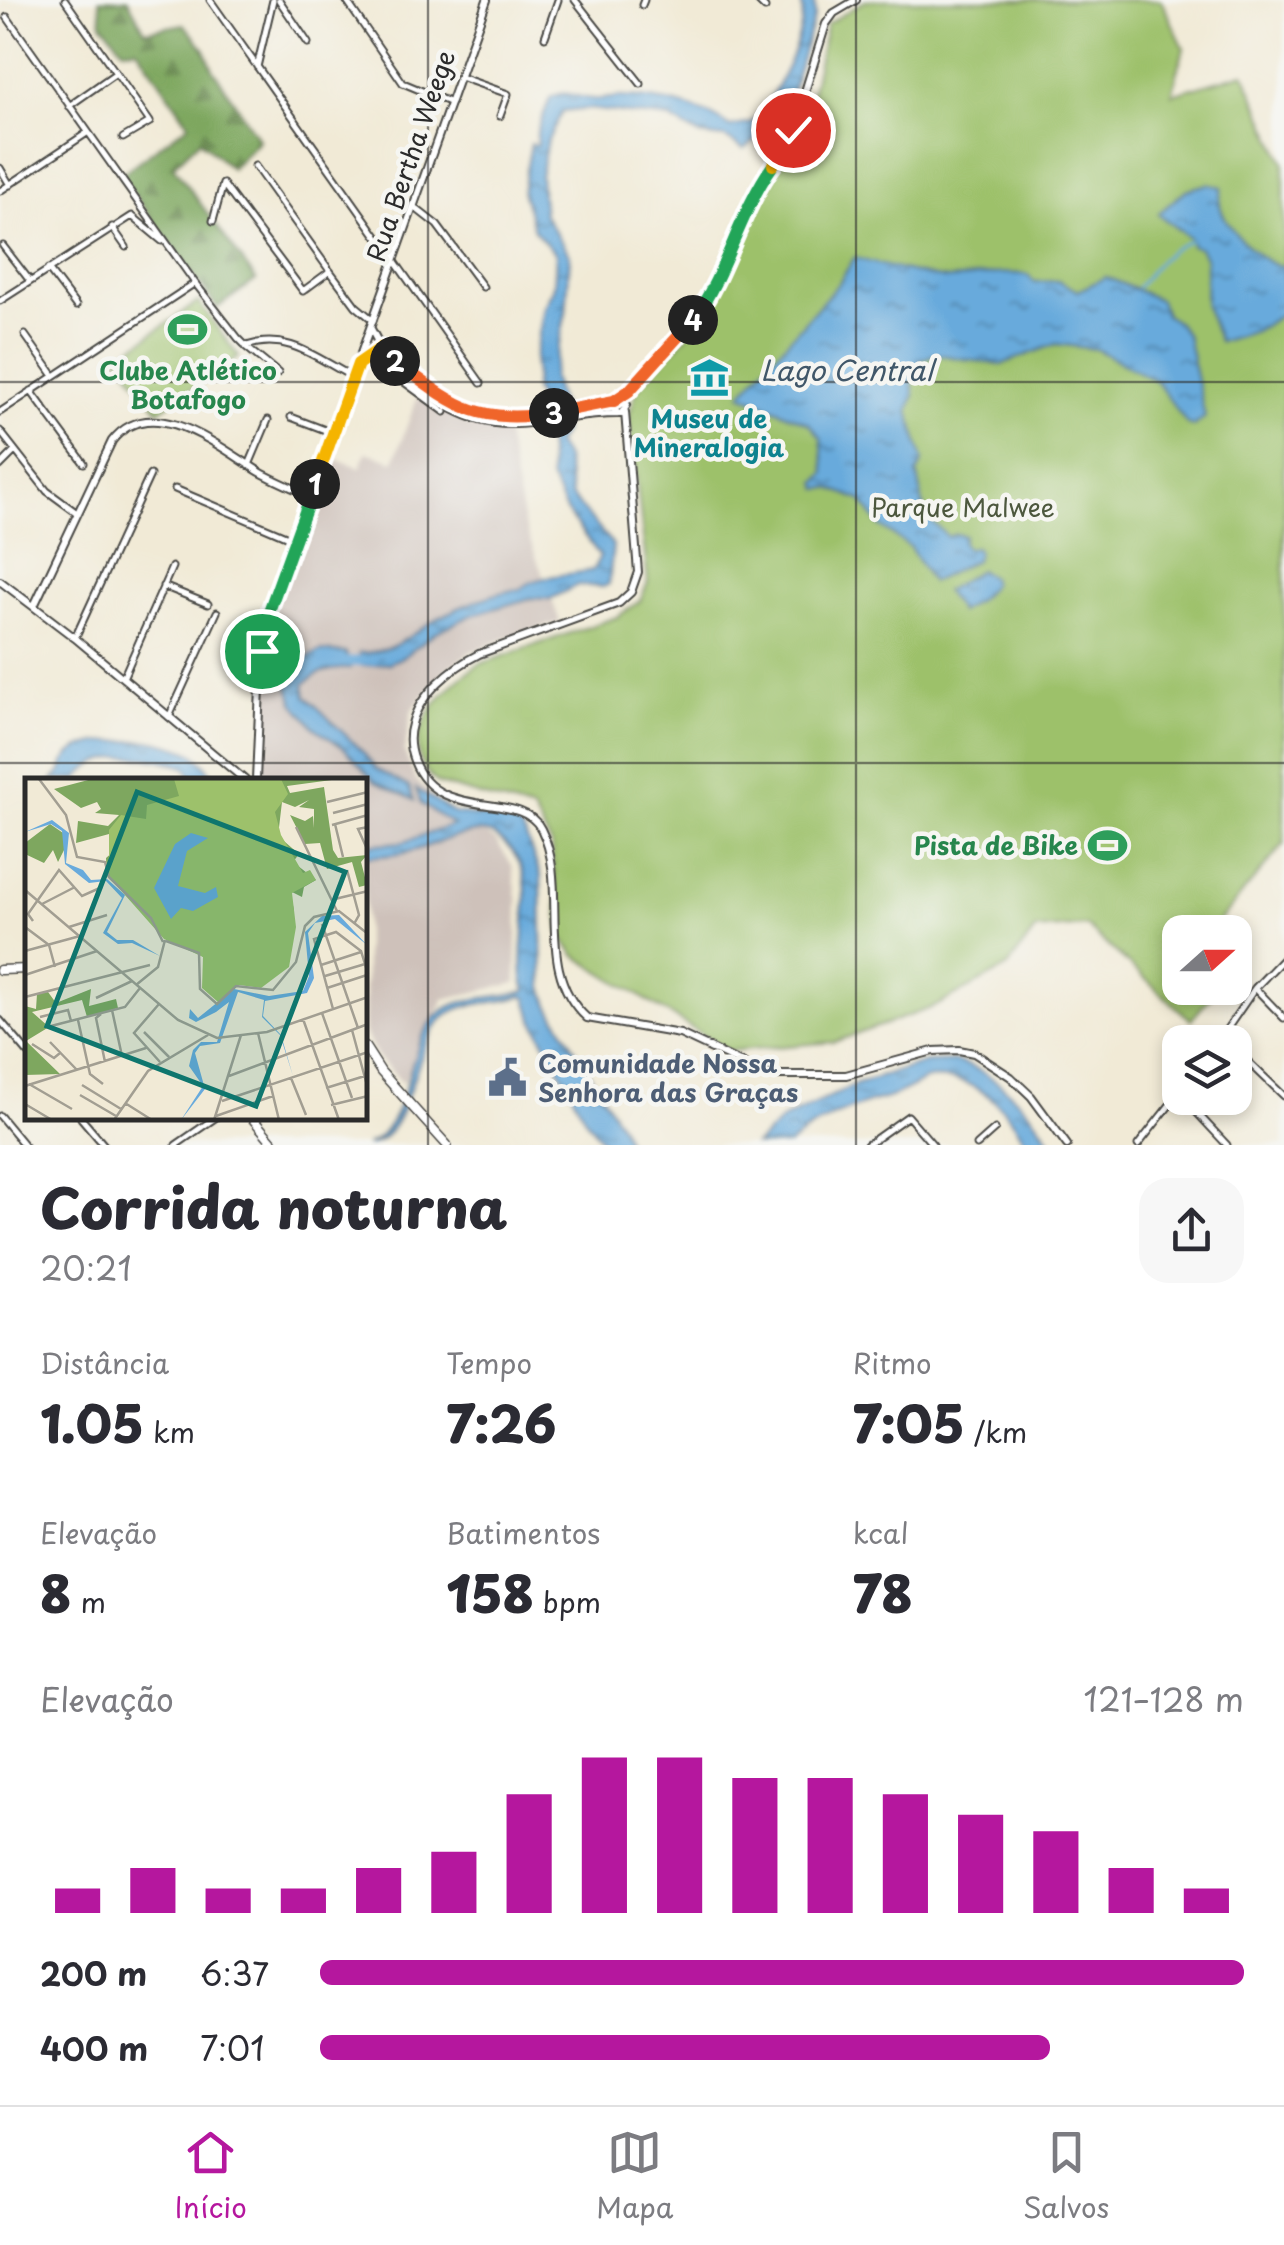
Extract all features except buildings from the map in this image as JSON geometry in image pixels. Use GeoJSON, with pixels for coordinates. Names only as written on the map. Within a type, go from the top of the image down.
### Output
{"type":"FeatureCollection","features":[{"type":"Feature","properties":{"kind":"main road","name":"Rua Bertha Weege"},"geometry":{"type":"LineString","coordinates":[[256,778],[263,634],[487,0]]}},
{"type":"Feature","properties":{"kind":"main road"},"geometry":{"type":"LineString","coordinates":[[575,413],[616,400],[629,391],[694,319],[707,299],[753,193],[793,130],[826,24],[834,13],[856,0]]}},
{"type":"Feature","properties":{"kind":"main road"},"geometry":{"type":"LineString","coordinates":[[370,339],[439,394],[472,412],[539,418]]}},
{"type":"Feature","properties":{"kind":"main road"},"geometry":{"type":"LineString","coordinates":[[358,364],[381,348]]}},
{"type":"Feature","properties":{"kind":"main road"},"geometry":{"type":"LineString","coordinates":[[362,349],[440,402],[473,419],[510,424],[575,413],[622,412]]}},
{"type":"Feature","properties":{"kind":"main road"},"geometry":{"type":"LineString","coordinates":[[622,412],[629,391]]}},
{"type":"Feature","properties":{"kind":"main road"},"geometry":{"type":"LineString","coordinates":[[616,400],[612,408],[622,412]]}},
{"type":"Feature","properties":{"kind":"main road"},"geometry":{"type":"LineString","coordinates":[[616,400],[624,401],[638,572],[631,592],[619,603],[461,664],[423,700],[413,718],[408,745],[418,771],[439,792],[452,798],[521,812],[540,827],[553,870],[557,963],[566,988],[587,1018],[680,1034],[767,1075],[846,1075],[932,1050],[974,1053],[1021,1086],[1067,1145]]}},
{"type":"Feature","properties":{"kind":"main road"},"geometry":{"type":"LineString","coordinates":[[34,606],[112,441],[128,426],[147,420],[186,429],[310,496]]}},
{"type":"Feature","properties":{"kind":"main road"},"geometry":{"type":"LineString","coordinates":[[0,580],[242,778]]}},
{"type":"Feature","properties":{"kind":"main road"},"geometry":{"type":"LineString","coordinates":[[244,778],[257,768]]}},
{"type":"Feature","properties":{"kind":"main road"},"geometry":{"type":"LineString","coordinates":[[0,970],[25,969]]}},
{"type":"Feature","properties":{"kind":"main road"},"geometry":{"type":"LineString","coordinates":[[368,1050],[447,1145]]}},
{"type":"Feature","properties":{"kind":"main road"},"geometry":{"type":"LineString","coordinates":[[254,1120],[275,1145]]}},
{"type":"Feature","properties":{"kind":"street"},"geometry":{"type":"LineString","coordinates":[[65,0],[150,122],[123,138]]}},
{"type":"Feature","properties":{"kind":"street"},"geometry":{"type":"LineString","coordinates":[[210,0],[482,383]]}},
{"type":"Feature","properties":{"kind":"street"},"geometry":{"type":"LineString","coordinates":[[257,67],[276,0]]}},
{"type":"Feature","properties":{"kind":"street"},"geometry":{"type":"LineString","coordinates":[[276,0],[308,43]]}},
{"type":"Feature","properties":{"kind":"street"},"geometry":{"type":"LineString","coordinates":[[346,0],[403,83],[451,104]]}},
{"type":"Feature","properties":{"kind":"street"},"geometry":{"type":"LineString","coordinates":[[545,37],[558,0]]}},
{"type":"Feature","properties":{"kind":"street"},"geometry":{"type":"LineString","coordinates":[[575,0],[640,84]]}},
{"type":"Feature","properties":{"kind":"street"},"geometry":{"type":"LineString","coordinates":[[757,0],[765,8]]}},
{"type":"Feature","properties":{"kind":"street"},"geometry":{"type":"LineString","coordinates":[[6,17],[195,283],[246,346],[278,373]]}},
{"type":"Feature","properties":{"kind":"street"},"geometry":{"type":"LineString","coordinates":[[69,106],[116,73]]}},
{"type":"Feature","properties":{"kind":"street"},"geometry":{"type":"LineString","coordinates":[[460,77],[508,94],[500,116]]}},
{"type":"Feature","properties":{"kind":"street"},"geometry":{"type":"LineString","coordinates":[[0,191],[87,132]]}},
{"type":"Feature","properties":{"kind":"street"},"geometry":{"type":"LineString","coordinates":[[255,166],[372,323]]}},
{"type":"Feature","properties":{"kind":"street"},"geometry":{"type":"LineString","coordinates":[[0,168],[10,185]]}},
{"type":"Feature","properties":{"kind":"street"},"geometry":{"type":"LineString","coordinates":[[213,221],[223,184],[303,291],[330,271]]}},
{"type":"Feature","properties":{"kind":"street"},"geometry":{"type":"LineString","coordinates":[[414,207],[437,224],[484,287]]}},
{"type":"Feature","properties":{"kind":"street"},"geometry":{"type":"LineString","coordinates":[[0,301],[132,216],[169,247]]}},
{"type":"Feature","properties":{"kind":"street"},"geometry":{"type":"LineString","coordinates":[[112,227],[126,247]]}},
{"type":"Feature","properties":{"kind":"street"},"geometry":{"type":"LineString","coordinates":[[3,246],[30,281]]}},
{"type":"Feature","properties":{"kind":"street"},"geometry":{"type":"LineString","coordinates":[[48,269],[76,306]]}},
{"type":"Feature","properties":{"kind":"street"},"geometry":{"type":"LineString","coordinates":[[0,412],[195,283]]}},
{"type":"Feature","properties":{"kind":"street"},"geometry":{"type":"LineString","coordinates":[[25,336],[54,376]]}},
{"type":"Feature","properties":{"kind":"street"},"geometry":{"type":"LineString","coordinates":[[246,346],[282,341],[353,377]]}},
{"type":"Feature","properties":{"kind":"street"},"geometry":{"type":"LineString","coordinates":[[372,356],[445,412]]}},
{"type":"Feature","properties":{"kind":"street"},"geometry":{"type":"LineString","coordinates":[[31,392],[84,464]]}},
{"type":"Feature","properties":{"kind":"street"},"geometry":{"type":"LineString","coordinates":[[292,417],[333,433]]}},
{"type":"Feature","properties":{"kind":"street"},"geometry":{"type":"LineString","coordinates":[[249,465],[268,420]]}},
{"type":"Feature","properties":{"kind":"street"},"geometry":{"type":"LineString","coordinates":[[0,431],[47,491],[77,513]]}},
{"type":"Feature","properties":{"kind":"street"},"geometry":{"type":"LineString","coordinates":[[0,466],[16,451]]}},
{"type":"Feature","properties":{"kind":"street"},"geometry":{"type":"LineString","coordinates":[[75,638],[150,476]]}},
{"type":"Feature","properties":{"kind":"street"},"geometry":{"type":"LineString","coordinates":[[175,489],[294,540]]}},
{"type":"Feature","properties":{"kind":"street"},"geometry":{"type":"LineString","coordinates":[[123,678],[172,567]]}},
{"type":"Feature","properties":{"kind":"street"},"geometry":{"type":"LineString","coordinates":[[164,586],[208,604]]}},
{"type":"Feature","properties":{"kind":"street"},"geometry":{"type":"LineString","coordinates":[[169,717],[216,612]]}},
{"type":"Feature","properties":{"kind":"street"},"geometry":{"type":"LineString","coordinates":[[1230,1025],[1255,988],[1284,958]]}},
{"type":"Feature","properties":{"kind":"street"},"geometry":{"type":"LineString","coordinates":[[1255,988],[1284,1018]]}},
{"type":"Feature","properties":{"kind":"street"},"geometry":{"type":"LineString","coordinates":[[0,1020],[25,1049]]}},
{"type":"Feature","properties":{"kind":"street"},"geometry":{"type":"LineString","coordinates":[[1252,1065],[1284,1096]]}},
{"type":"Feature","properties":{"kind":"street"},"geometry":{"type":"LineString","coordinates":[[1140,1144],[1164,1115]]}},
{"type":"Feature","properties":{"kind":"street"},"geometry":{"type":"LineString","coordinates":[[1199,1115],[1227,1145]]}},
{"type":"Feature","properties":{"kind":"street"},"geometry":{"type":"LineString","coordinates":[[0,1116],[24,1145]]}},
{"type":"Feature","properties":{"kind":"street"},"geometry":{"type":"LineString","coordinates":[[867,1145],[908,1116],[934,1145]]}},
{"type":"Feature","properties":{"kind":"street"},"geometry":{"type":"LineString","coordinates":[[83,1120],[104,1145]]}},
{"type":"Feature","properties":{"kind":"street"},"geometry":{"type":"LineString","coordinates":[[176,1145],[212,1120]]}},
{"type":"Feature","properties":{"kind":"street"},"geometry":{"type":"LineString","coordinates":[[977,1145],[996,1129]]}},
{"type":"Feature","properties":{"kind":"shaded area"},"geometry":{"type":"Polygon","coordinates":[[[419,393],[470,423],[504,426],[524,524],[560,622],[470,652],[444,671],[412,710],[404,751],[415,779],[437,801],[496,841],[512,865],[518,902],[516,983],[444,999],[403,1083],[377,1056],[368,1038],[368,778],[263,778],[269,621],[328,457],[361,467],[366,452],[394,461],[419,393]]]}},
{"type":"Feature","properties":{"kind":"green space"},"geometry":{"type":"Polygon","coordinates":[[[99,0],[128,0],[145,31],[184,24],[204,48],[213,69],[259,140],[231,169],[200,140],[173,166],[256,280],[217,308],[120,175],[189,124],[137,48],[123,49],[102,23],[99,0]]]}},
{"type":"Feature","properties":{"kind":"green space","name":"Parque Malwee"},"geometry":{"type":"Polygon","coordinates":[[[866,0],[1161,0],[1184,48],[1172,94],[1244,73],[1284,162],[1284,844],[1224,915],[1162,915],[1162,994],[1086,926],[1035,930],[1008,967],[934,1007],[834,1042],[728,1051],[576,956],[561,937],[551,844],[533,811],[439,784],[425,769],[419,752],[420,735],[437,702],[480,664],[617,617],[640,601],[648,582],[629,416],[637,389],[703,318],[805,120],[827,24],[866,0]]]}},
{"type":"Feature","properties":{"kind":"green space","name":"Clube Atlético Botafogo"},"geometry":{"type":"Polygon","coordinates":[[[198,302],[239,357],[159,411],[118,357],[198,302]]]}},
{"type":"Feature","properties":{"kind":"green space","name":"Parque Malwee"},"geometry":{"type":"Polygon","coordinates":[[[1174,1005],[1204,1005],[1191,1020],[1174,1005]]]}},
{"type":"Feature","properties":{"kind":"water"},"geometry":{"type":"Polygon","coordinates":[[[801,0],[814,0],[815,14],[789,101],[772,134],[760,137],[744,149],[725,138],[698,135],[670,119],[589,109],[562,112],[547,142],[540,176],[544,215],[570,255],[566,312],[552,377],[561,407],[543,410],[534,390],[535,356],[544,307],[554,286],[556,254],[534,230],[522,191],[531,144],[537,145],[537,132],[550,98],[566,94],[594,99],[651,99],[695,109],[730,127],[751,123],[770,99],[788,65],[800,29],[801,0]]]}},
{"type":"Feature","properties":{"kind":"water"},"geometry":{"type":"Polygon","coordinates":[[[1208,184],[1222,187],[1223,213],[1245,244],[1266,260],[1284,266],[1284,313],[1255,331],[1219,342],[1205,305],[1206,259],[1200,248],[1191,246],[1192,240],[1158,214],[1186,190],[1208,184]]]}},
{"type":"Feature","properties":{"kind":"water","name":"Lago Central"},"geometry":{"type":"Polygon","coordinates":[[[855,257],[944,279],[1017,274],[1028,275],[1034,282],[1059,281],[1078,291],[1106,277],[1160,300],[1165,315],[1178,323],[1187,336],[1205,417],[1194,426],[1187,424],[1157,382],[1096,349],[1056,344],[1000,365],[935,354],[922,360],[911,371],[914,395],[909,411],[923,461],[917,474],[924,509],[947,537],[964,536],[966,549],[975,547],[978,552],[975,560],[931,582],[910,547],[880,526],[861,500],[830,488],[819,489],[817,482],[825,473],[821,438],[810,424],[741,394],[839,283],[855,257]]]}},
{"type":"Feature","properties":{"kind":"water"},"geometry":{"type":"Polygon","coordinates":[[[563,423],[563,433],[556,444],[565,458],[571,496],[613,545],[609,584],[578,585],[550,599],[531,598],[472,615],[436,632],[403,657],[363,666],[359,653],[389,648],[462,607],[544,578],[593,570],[600,556],[566,511],[550,478],[546,426],[563,423]]]}},
{"type":"Feature","properties":{"kind":"water"},"geometry":{"type":"Polygon","coordinates":[[[979,570],[991,578],[992,584],[979,599],[959,612],[945,591],[979,570]]]}},
{"type":"Feature","properties":{"kind":"water"},"geometry":{"type":"Polygon","coordinates":[[[321,651],[346,653],[350,668],[315,676],[304,684],[306,696],[376,769],[409,787],[414,800],[376,782],[344,748],[315,728],[294,703],[287,681],[303,659],[321,651]]]}},
{"type":"Feature","properties":{"kind":"water"},"geometry":{"type":"Polygon","coordinates":[[[115,741],[155,741],[175,746],[203,763],[213,778],[192,778],[187,768],[129,757],[100,762],[79,778],[55,778],[75,751],[115,741]]]}},
{"type":"Feature","properties":{"kind":"water"},"geometry":{"type":"Polygon","coordinates":[[[416,789],[454,813],[504,819],[518,825],[525,834],[541,876],[543,987],[549,1005],[622,1128],[628,1145],[606,1145],[586,1120],[533,1019],[527,998],[522,996],[463,1007],[446,1016],[425,1046],[393,1127],[381,1140],[366,1145],[382,1134],[393,1118],[423,1036],[434,1019],[458,1003],[526,991],[522,954],[524,876],[517,859],[502,841],[478,832],[404,853],[368,857],[368,845],[404,842],[453,825],[421,804],[416,789]]]}},
{"type":"Feature","properties":{"kind":"water"},"geometry":{"type":"Polygon","coordinates":[[[954,1061],[982,1072],[1009,1092],[1053,1145],[1027,1145],[1005,1111],[984,1093],[961,1082],[933,1078],[834,1116],[789,1145],[755,1145],[783,1119],[857,1084],[926,1062],[954,1061]]]}},
{"type":"Feature","properties":{"kind":"waterway"},"geometry":{"type":"LineString","coordinates":[[1137,288],[1168,253],[1192,240]]}},
{"type":"Feature","properties":{"kind":"waterway"},"geometry":{"type":"LineString","coordinates":[[335,663],[373,660]]}},
{"type":"Feature","properties":{"kind":"place","name":"Clube Atlético Botafogo"},"geometry":{"type":"Point","coordinates":[188,330]}},
{"type":"Feature","properties":{"kind":"place","name":"Museu de Mineralogia"},"geometry":{"type":"Point","coordinates":[709,378]}},
{"type":"Feature","properties":{"kind":"place","name":"Pista de Bike"},"geometry":{"type":"Point","coordinates":[1108,846]}},
{"type":"Feature","properties":{"kind":"place","name":"Comunidade Nossa Senhora das Graças"},"geometry":{"type":"Point","coordinates":[508,1078]}},
{"type":"Feature","properties":{"kind":"route"},"geometry":{"type":"LineString","coordinates":[[262,651],[268,614],[358,364],[381,348],[447,399],[493,417],[528,417],[614,401],[629,391],[694,319],[720,274],[753,193],[793,130]]}}]}
